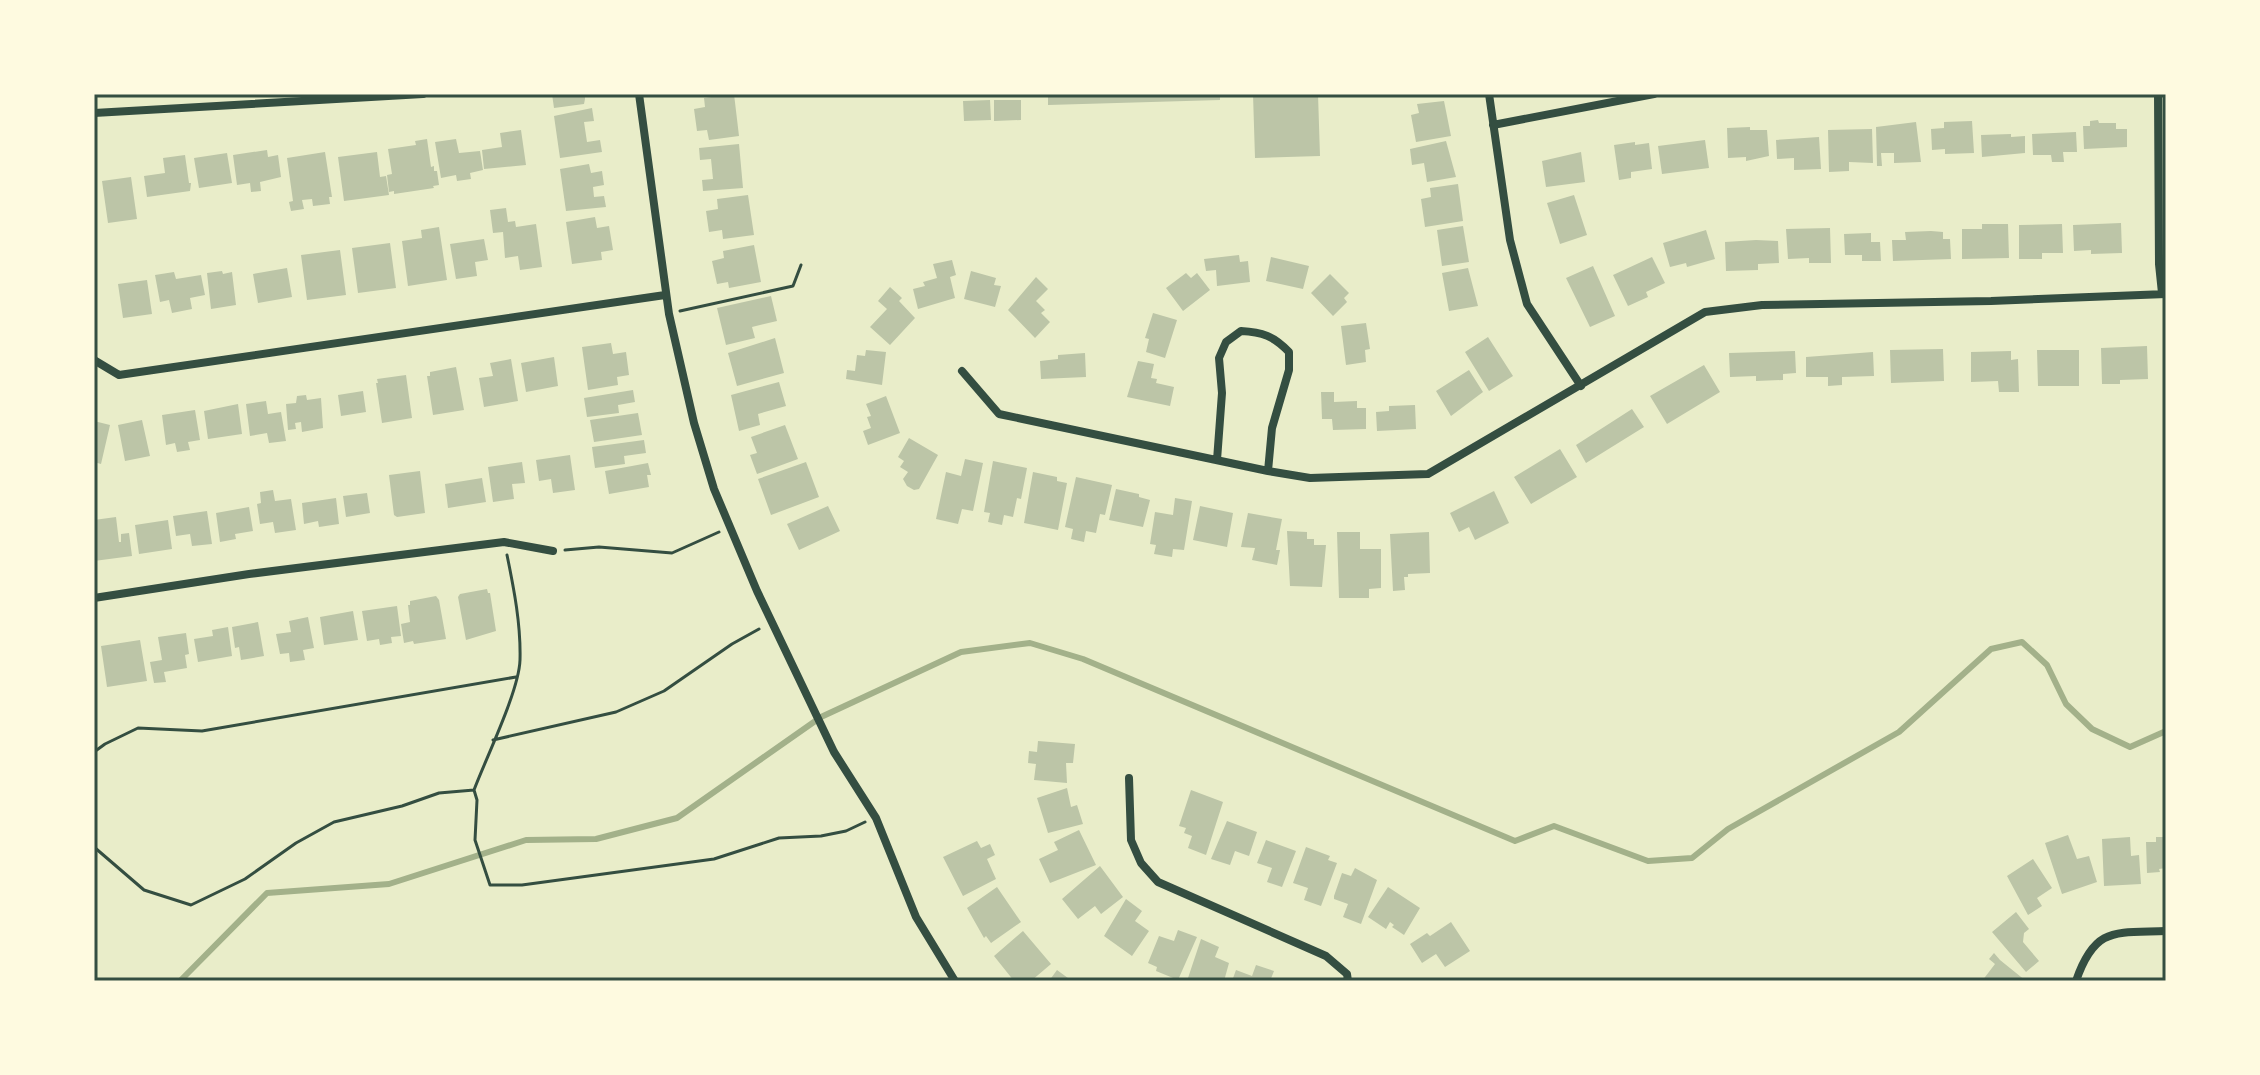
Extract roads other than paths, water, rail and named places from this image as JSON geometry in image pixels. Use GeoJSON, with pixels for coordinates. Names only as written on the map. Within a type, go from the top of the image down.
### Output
{"type":"FeatureCollection","features":[{"type":"Feature","properties":{"kind":"street"},"geometry":{"type":"LineString","coordinates":[[94,113],[423,94]]}},
{"type":"Feature","properties":{"kind":"street"},"geometry":{"type":"LineString","coordinates":[[639,94],[665,295],[694,423],[714,489],[834,752],[876,818],[916,917],[955,981]]}},
{"type":"Feature","properties":{"kind":"street"},"geometry":{"type":"LineString","coordinates":[[1489,94],[1510,240],[1527,304],[1581,386]]}},
{"type":"Feature","properties":{"kind":"street"},"geometry":{"type":"LineString","coordinates":[[1493,125],[1654,94]]}},
{"type":"Feature","properties":{"kind":"street"},"geometry":{"type":"LineString","coordinates":[[962,371],[999,414],[1310,478],[1428,474],[1705,312],[1762,305],[2164,294],[2159,264],[2158,94]]}},
{"type":"Feature","properties":{"kind":"street"},"geometry":{"type":"LineString","coordinates":[[94,360],[119,375],[665,295]]}},
{"type":"Feature","properties":{"kind":"street"},"geometry":{"type":"LineString","coordinates":[[1217,460],[1222,393],[1219,358],[1226,342],[1241,331],[1262,332],[1278,340],[1289,352],[1289,370],[1272,428],[1268,471]]}},
{"type":"Feature","properties":{"kind":"street"},"geometry":{"type":"LineString","coordinates":[[94,598],[249,574],[504,542],[553,551]]}},
{"type":"Feature","properties":{"kind":"street"},"geometry":{"type":"LineString","coordinates":[[1129,778],[1131,840],[1141,863],[1158,882],[1326,956],[1347,974],[1348,981]]}},
{"type":"Feature","properties":{"kind":"street"},"geometry":{"type":"LineString","coordinates":[[2076,981],[2084,957],[2095,944],[2114,933],[2166,931]]}},
{"type":"Feature","properties":{"kind":"waterway"},"geometry":{"type":"LineString","coordinates":[[180,981],[267,893],[389,884],[526,840],[596,839],[677,818],[821,717],[961,652],[1030,643],[1083,659],[1515,841],[1554,826],[1648,861],[1692,858],[1728,829],[1899,732],[1991,649],[2022,642],[2047,665],[2066,704],[2092,729],[2130,747],[2166,731]]}}]}
